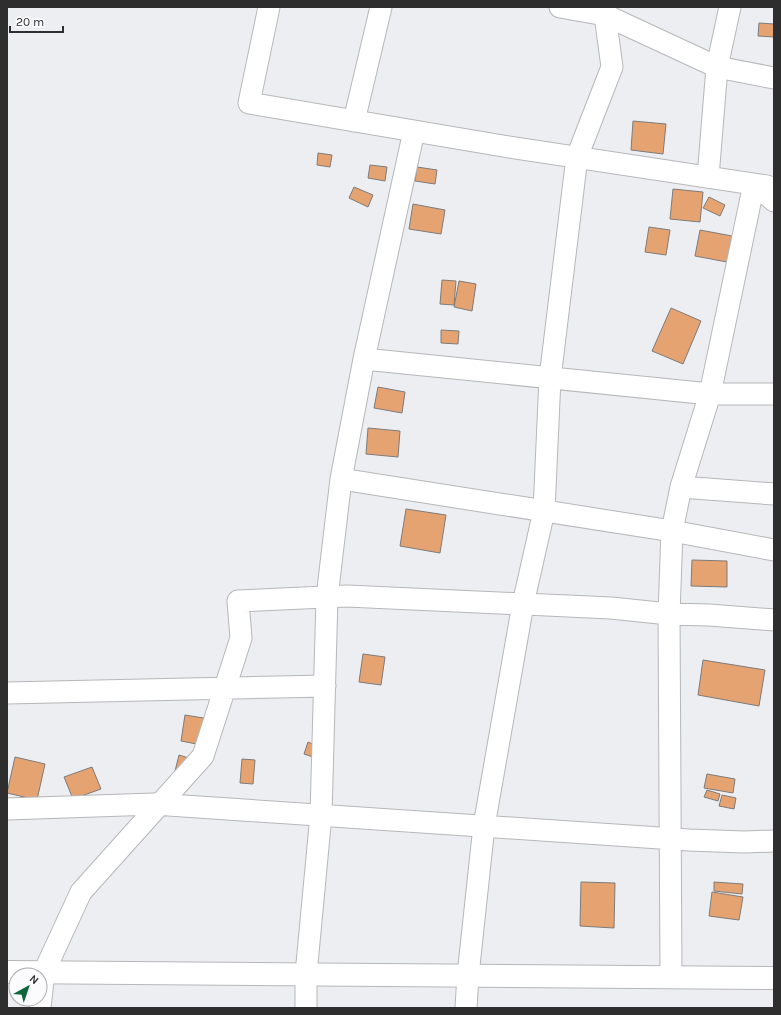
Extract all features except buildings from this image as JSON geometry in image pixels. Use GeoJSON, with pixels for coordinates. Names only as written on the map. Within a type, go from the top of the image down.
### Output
{"type":"FeatureCollection","features":[{"type":"Feature","properties":{"kind":"highway"},"geometry":{"type":"LineString","coordinates":[[48,972],[774,978]]}},
{"type":"Feature","properties":{"kind":"street"},"geometry":{"type":"LineString","coordinates":[[269,7],[248,103],[774,188]]}},
{"type":"Feature","properties":{"kind":"street"},"geometry":{"type":"LineString","coordinates":[[354,121],[381,7]]}},
{"type":"Feature","properties":{"kind":"street"},"geometry":{"type":"LineString","coordinates":[[560,7],[606,11],[717,67],[774,78]]}},
{"type":"Feature","properties":{"kind":"street"},"geometry":{"type":"LineString","coordinates":[[708,177],[717,67],[730,7]]}},
{"type":"Feature","properties":{"kind":"street"},"geometry":{"type":"LineString","coordinates":[[466,1008],[484,826],[523,604],[544,511],[550,378],[577,157],[612,67],[606,11]]}},
{"type":"Feature","properties":{"kind":"street"},"geometry":{"type":"LineString","coordinates":[[306,1008],[306,974],[321,815],[327,597],[341,479],[364,359],[414,131]]}},
{"type":"Feature","properties":{"kind":"street"},"geometry":{"type":"LineString","coordinates":[[754,184],[774,201]]}},
{"type":"Feature","properties":{"kind":"street"},"geometry":{"type":"LineString","coordinates":[[671,977],[669,614],[672,531],[681,487],[710,394],[754,184]]}},
{"type":"Feature","properties":{"kind":"street"},"geometry":{"type":"LineString","coordinates":[[364,359],[710,394],[774,394]]}},
{"type":"Feature","properties":{"kind":"street"},"geometry":{"type":"LineString","coordinates":[[341,479],[672,531],[774,550]]}},
{"type":"Feature","properties":{"kind":"street"},"geometry":{"type":"LineString","coordinates":[[681,487],[774,494]]}},
{"type":"Feature","properties":{"kind":"street"},"geometry":{"type":"LineString","coordinates":[[46,967],[81,892],[203,756],[241,638],[238,602],[347,596],[611,608],[669,614],[709,615],[774,620]]}},
{"type":"Feature","properties":{"kind":"street"},"geometry":{"type":"LineString","coordinates":[[7,693],[325,686]]}},
{"type":"Feature","properties":{"kind":"street"},"geometry":{"type":"LineString","coordinates":[[7,809],[159,804],[671,838],[744,842],[774,841]]}}]}
